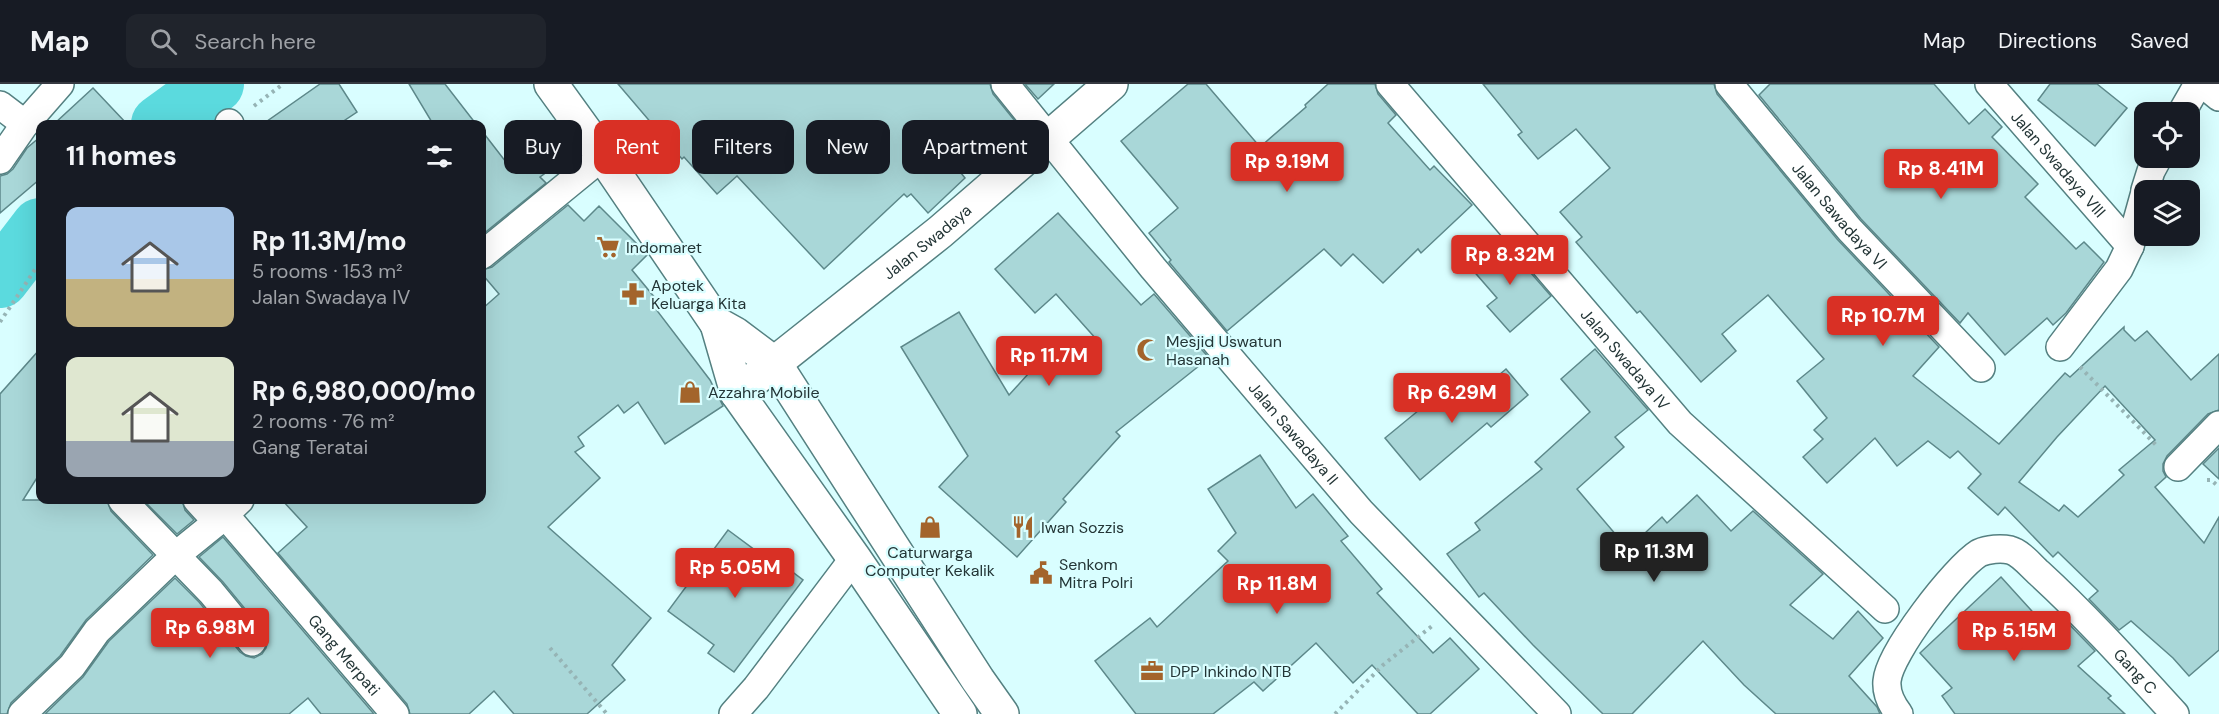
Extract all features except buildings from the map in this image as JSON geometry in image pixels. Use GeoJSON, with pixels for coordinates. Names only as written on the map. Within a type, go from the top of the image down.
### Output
{"type":"FeatureCollection","features":[{"type":"Feature","properties":{"kind":"main road"},"geometry":{"type":"LineString","coordinates":[[551,84],[594,144]]}},
{"type":"Feature","properties":{"kind":"main road","name":"Jalan Swadaya"},"geometry":{"type":"LineString","coordinates":[[1049,136],[1111,84]]}},
{"type":"Feature","properties":{"kind":"main road"},"geometry":{"type":"LineString","coordinates":[[615,174],[717,324],[737,393],[854,558],[960,714]]}},
{"type":"Feature","properties":{"kind":"main road","name":"Jalan Swadaya"},"geometry":{"type":"LineString","coordinates":[[737,393],[940,232],[1006,174]]}},
{"type":"Feature","properties":{"kind":"main road"},"geometry":{"type":"LineString","coordinates":[[717,324],[735,334],[775,364],[971,670],[1002,714]]}},
{"type":"Feature","properties":{"kind":"street"},"geometry":{"type":"LineString","coordinates":[[0,160],[25,124],[60,84]]}},
{"type":"Feature","properties":{"kind":"street","name":"Jalan Sawadaya II"},"geometry":{"type":"LineString","coordinates":[[1005,84],[1033,120]]}},
{"type":"Feature","properties":{"kind":"street","name":"Jalan Swadaya IV"},"geometry":{"type":"LineString","coordinates":[[1390,84],[1680,423],[1885,609]]}},
{"type":"Feature","properties":{"kind":"street","name":"Jalan Sawadaya VI"},"geometry":{"type":"LineString","coordinates":[[1730,84],[1849,229],[1981,368]]}},
{"type":"Feature","properties":{"kind":"street","name":"Jalan Swadaya VIII"},"geometry":{"type":"LineString","coordinates":[[1989,84],[2130,246]]}},
{"type":"Feature","properties":{"kind":"street"},"geometry":{"type":"LineString","coordinates":[[2188,102],[2198,84]]}},
{"type":"Feature","properties":{"kind":"street"},"geometry":{"type":"LineString","coordinates":[[2204,84],[2219,97]]}},
{"type":"Feature","properties":{"kind":"street"},"geometry":{"type":"LineString","coordinates":[[0,105],[25,124]]}},
{"type":"Feature","properties":{"kind":"street","name":"Jalan Sawadaya II"},"geometry":{"type":"LineString","coordinates":[[1049,140],[1153,268],[1361,512],[1557,714]]}},
{"type":"Feature","properties":{"kind":"street"},"geometry":{"type":"LineString","coordinates":[[486,252],[594,163]]}},
{"type":"Feature","properties":{"kind":"street"},"geometry":{"type":"LineString","coordinates":[[2060,347],[2119,269],[2134,231]]}},
{"type":"Feature","properties":{"kind":"street"},"geometry":{"type":"LineString","coordinates":[[2178,467],[2219,425]]}},
{"type":"Feature","properties":{"kind":"street"},"geometry":{"type":"LineString","coordinates":[[127,504],[211,592],[252,642]]}},
{"type":"Feature","properties":{"kind":"street","name":"Gang Merpati"},"geometry":{"type":"LineString","coordinates":[[207,504],[227,512],[396,714]]}},
{"type":"Feature","properties":{"kind":"street"},"geometry":{"type":"LineString","coordinates":[[22,714],[72,666],[97,631],[175,556],[227,512]]}},
{"type":"Feature","properties":{"kind":"street","name":"Gang C"},"geometry":{"type":"LineString","coordinates":[[1896,711],[1887,682],[1889,671],[1909,634],[1956,574],[1980,553],[1996,549],[2012,550],[2057,590],[2175,714]]}},
{"type":"Feature","properties":{"kind":"street"},"geometry":{"type":"LineString","coordinates":[[733,714],[764,679],[854,558]]}},
{"type":"Feature","properties":{"kind":"path"},"geometry":{"type":"LineString","coordinates":[[0,322],[36,268]]}},
{"type":"Feature","properties":{"kind":"path"},"geometry":{"type":"LineString","coordinates":[[2060,347],[2190,479],[2211,480],[2219,487]]}},
{"type":"Feature","properties":{"kind":"path"},"geometry":{"type":"LineString","coordinates":[[1335,714],[1383,664],[1454,609]]}},
{"type":"Feature","properties":{"kind":"path"},"geometry":{"type":"LineString","coordinates":[[550,648],[607,714]]}},
{"type":"Feature","properties":{"kind":"waterway"},"geometry":{"type":"LineString","coordinates":[[166,120],[215,84]]}},
{"type":"Feature","properties":{"kind":"waterway"},"geometry":{"type":"LineString","coordinates":[[0,279],[36,232]]}},
{"type":"Feature","properties":{"kind":"place","name":"Indomaret"},"geometry":{"type":"Point","coordinates":[608,247]}},
{"type":"Feature","properties":{"kind":"place","name":"Apotek Keluarga Kita"},"geometry":{"type":"Point","coordinates":[633,294]}},
{"type":"Feature","properties":{"kind":"place","name":"Mesjid Uswatun Hasanah"},"geometry":{"type":"Point","coordinates":[1148,350]}},
{"type":"Feature","properties":{"kind":"place","name":"Azzahra Mobile"},"geometry":{"type":"Point","coordinates":[690,392]}},
{"type":"Feature","properties":{"kind":"place","name":"Caturwarga Computer Kekalik"},"geometry":{"type":"Point","coordinates":[930,527]}},
{"type":"Feature","properties":{"kind":"place","name":"Iwan Sozzis"},"geometry":{"type":"Point","coordinates":[1023,527]}},
{"type":"Feature","properties":{"kind":"place","name":"Senkom Mitra Polri"},"geometry":{"type":"Point","coordinates":[1041,573]}},
{"type":"Feature","properties":{"kind":"place","name":"DPP Inkindo NTB"},"geometry":{"type":"Point","coordinates":[1152,671]}}]}
